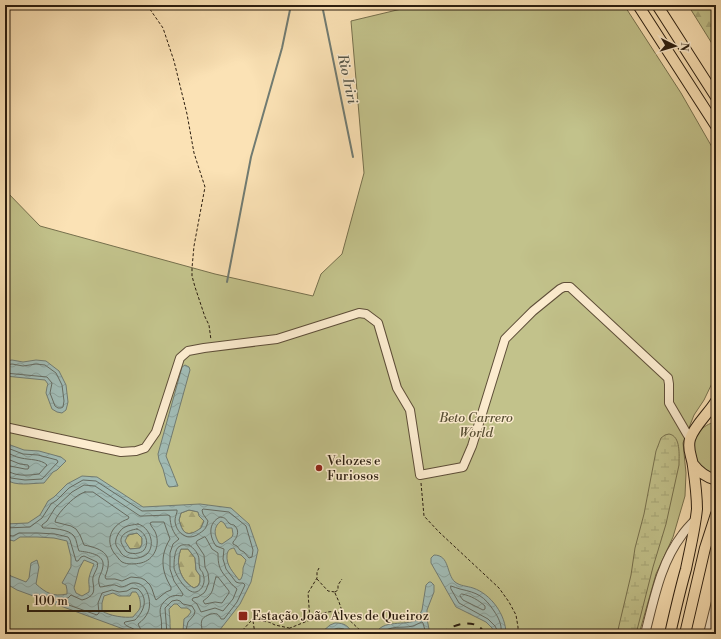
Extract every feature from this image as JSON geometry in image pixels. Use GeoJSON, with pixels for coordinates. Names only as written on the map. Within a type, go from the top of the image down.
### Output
{"type":"FeatureCollection","features":[{"type":"Feature","properties":{"kind":"main road"},"geometry":{"type":"LineString","coordinates":[[638,5],[716,126]]}},
{"type":"Feature","properties":{"kind":"main road"},"geometry":{"type":"LineString","coordinates":[[657,5],[716,97]]}},
{"type":"Feature","properties":{"kind":"main road"},"geometry":{"type":"LineString","coordinates":[[698,427],[716,401]]}},
{"type":"Feature","properties":{"kind":"main road"},"geometry":{"type":"LineString","coordinates":[[670,634],[692,543],[696,519],[697,506],[693,464],[689,447],[690,439],[693,432],[706,420],[716,417]]}},
{"type":"Feature","properties":{"kind":"main road"},"geometry":{"type":"LineString","coordinates":[[693,464],[699,472],[707,478],[716,480]]}},
{"type":"Feature","properties":{"kind":"main road"},"geometry":{"type":"LineString","coordinates":[[685,634],[705,548],[716,514]]}},
{"type":"Feature","properties":{"kind":"street"},"geometry":{"type":"LineString","coordinates":[[5,426],[121,452],[136,451],[145,448],[156,432],[180,358],[188,351],[277,339],[359,313],[366,314],[378,323],[397,388],[410,410],[420,475],[463,467],[472,446],[505,340],[533,312],[560,289],[570,287],[668,378],[669,403],[690,439]]}},
{"type":"Feature","properties":{"kind":"street"},"geometry":{"type":"LineString","coordinates":[[646,634],[660,576],[681,535],[696,519]]}},
{"type":"Feature","properties":{"kind":"street"},"geometry":{"type":"LineString","coordinates":[[708,634],[714,616],[716,602]]}},
{"type":"Feature","properties":{"kind":"path"},"geometry":{"type":"LineString","coordinates":[[147,5],[162,28],[174,61],[187,114],[194,153],[205,187],[194,246],[192,276],[209,325],[211,347]]}},
{"type":"Feature","properties":{"kind":"path"},"geometry":{"type":"LineString","coordinates":[[420,475],[424,516],[499,588],[516,615],[518,634]]}},
{"type":"Feature","properties":{"kind":"path"},"geometry":{"type":"LineString","coordinates":[[310,620],[308,593],[317,578],[319,568]]}},
{"type":"Feature","properties":{"kind":"path"},"geometry":{"type":"LineString","coordinates":[[317,578],[328,591],[334,592]]}},
{"type":"Feature","properties":{"kind":"path"},"geometry":{"type":"LineString","coordinates":[[334,592],[338,590],[338,585],[342,579]]}},
{"type":"Feature","properties":{"kind":"path"},"geometry":{"type":"LineString","coordinates":[[334,592],[343,614]]}},
{"type":"Feature","properties":{"kind":"path"},"geometry":{"type":"LineString","coordinates":[[275,634],[310,620],[318,615],[327,612],[337,612],[343,614],[364,634]]}},
{"type":"Feature","properties":{"kind":"path"},"geometry":{"type":"LineString","coordinates":[[253,620],[269,622],[289,628]]}},
{"type":"Feature","properties":{"kind":"path"},"geometry":{"type":"LineString","coordinates":[[238,634],[253,620]]}},
{"type":"Feature","properties":{"kind":"path"},"geometry":{"type":"LineString","coordinates":[[253,620],[255,634]]}},
{"type":"Feature","properties":{"kind":"green space","name":"Beto Carrero World"},"geometry":{"type":"Polygon","coordinates":[[[418,5],[624,5],[681,93],[716,154],[716,375],[704,400],[694,415],[683,443],[686,473],[685,496],[673,537],[656,574],[639,634],[5,634],[5,190],[40,226],[215,274],[313,296],[321,274],[342,254],[364,173],[351,21],[418,5]]]}},
{"type":"Feature","properties":{"kind":"green space"},"geometry":{"type":"Polygon","coordinates":[[[688,5],[716,5],[716,50],[688,5]]]}},
{"type":"Feature","properties":{"kind":"green space"},"geometry":{"type":"Polygon","coordinates":[[[716,422],[716,475],[705,471],[702,468],[696,459],[694,450],[697,435],[705,426],[716,422]]]}},
{"type":"Feature","properties":{"kind":"green space"},"geometry":{"type":"Polygon","coordinates":[[[669,434],[676,438],[679,451],[679,465],[666,524],[653,567],[636,634],[617,634],[631,575],[635,548],[644,514],[656,451],[661,438],[669,434]]]}},
{"type":"Feature","properties":{"kind":"green space"},"geometry":{"type":"Polygon","coordinates":[[[189,510],[199,512],[204,521],[201,528],[189,534],[184,532],[179,520],[181,513],[189,510]]]}},
{"type":"Feature","properties":{"kind":"green space"},"geometry":{"type":"Polygon","coordinates":[[[137,533],[142,538],[142,544],[140,548],[130,549],[124,541],[128,535],[137,533]]]}},
{"type":"Feature","properties":{"kind":"green space"},"geometry":{"type":"Polygon","coordinates":[[[181,549],[188,549],[195,558],[196,570],[200,575],[200,582],[198,586],[194,588],[185,581],[180,571],[179,555],[181,549]]]}},
{"type":"Feature","properties":{"kind":"water"},"geometry":{"type":"Polygon","coordinates":[[[12,360],[23,362],[36,360],[46,361],[59,371],[66,385],[68,402],[66,410],[62,413],[52,409],[46,393],[48,384],[45,380],[5,376],[5,361],[12,360]]]}},
{"type":"Feature","properties":{"kind":"water"},"geometry":{"type":"Polygon","coordinates":[[[185,365],[189,367],[190,370],[166,456],[178,486],[169,487],[158,454],[182,367],[185,365]]]}},
{"type":"Feature","properties":{"kind":"water"},"geometry":{"type":"Polygon","coordinates":[[[5,443],[24,450],[39,451],[61,457],[66,461],[53,472],[44,483],[14,483],[5,479],[5,443]]]}},
{"type":"Feature","properties":{"kind":"water"},"geometry":{"type":"Polygon","coordinates":[[[82,476],[97,477],[143,507],[200,504],[231,508],[249,524],[258,550],[251,582],[240,604],[219,631],[214,634],[181,634],[183,631],[184,619],[191,612],[187,608],[181,608],[177,604],[174,604],[169,609],[171,634],[137,634],[17,590],[5,583],[5,570],[11,576],[26,582],[29,578],[31,563],[37,560],[39,567],[36,584],[50,594],[67,594],[66,585],[62,583],[71,567],[71,557],[67,541],[54,538],[37,537],[20,537],[14,541],[6,539],[5,524],[28,523],[40,515],[48,501],[67,484],[82,476]],[[189,510],[181,513],[179,520],[184,532],[189,534],[201,528],[204,521],[199,516],[198,512],[189,510]],[[221,521],[217,526],[215,534],[219,543],[222,544],[232,537],[232,528],[227,528],[221,521]],[[137,533],[128,535],[125,541],[130,549],[140,548],[142,538],[137,533]],[[234,548],[227,553],[227,559],[230,568],[239,580],[241,579],[246,560],[241,555],[237,554],[234,548]],[[181,549],[179,560],[180,571],[185,581],[194,588],[198,586],[200,576],[196,570],[195,558],[188,549],[181,549]],[[84,560],[79,569],[74,588],[76,593],[82,596],[89,592],[89,578],[94,564],[84,560]],[[132,592],[130,596],[119,596],[113,593],[104,596],[102,611],[117,616],[133,617],[140,608],[140,600],[136,592],[132,592]]]}},
{"type":"Feature","properties":{"kind":"water"},"geometry":{"type":"Polygon","coordinates":[[[434,555],[443,558],[452,579],[455,582],[480,591],[491,600],[500,613],[506,634],[495,634],[486,622],[456,607],[431,563],[431,558],[434,555]]]}},
{"type":"Feature","properties":{"kind":"water"},"geometry":{"type":"Polygon","coordinates":[[[429,582],[434,585],[434,592],[427,610],[430,634],[376,634],[383,626],[417,620],[422,610],[426,585],[429,582]]]}},
{"type":"Feature","properties":{"kind":"water"},"geometry":{"type":"Polygon","coordinates":[[[335,623],[346,626],[352,634],[347,634],[344,629],[339,628],[328,634],[324,634],[322,632],[330,625],[335,623]]]}},
{"type":"Feature","properties":{"kind":"waterway"},"geometry":{"type":"LineString","coordinates":[[227,282],[251,157],[282,48],[291,5]]}},
{"type":"Feature","properties":{"kind":"waterway","name":"Rio Iriri"},"geometry":{"type":"LineString","coordinates":[[322,5],[353,157]]}},
{"type":"Feature","properties":{"kind":"railway"},"geometry":{"type":"LineString","coordinates":[[442,634],[452,627],[465,624],[476,625],[485,634]]}},
{"type":"Feature","properties":{"kind":"railway"},"geometry":{"type":"LineString","coordinates":[[463,634],[471,631],[479,634]]}},
{"type":"Feature","properties":{"kind":"place","name":"Velozes e Furiosos"},"geometry":{"type":"Point","coordinates":[319,468]}},
{"type":"Feature","properties":{"kind":"place","name":"Estação João Alves de Queiroz"},"geometry":{"type":"Point","coordinates":[243,616]}}]}
